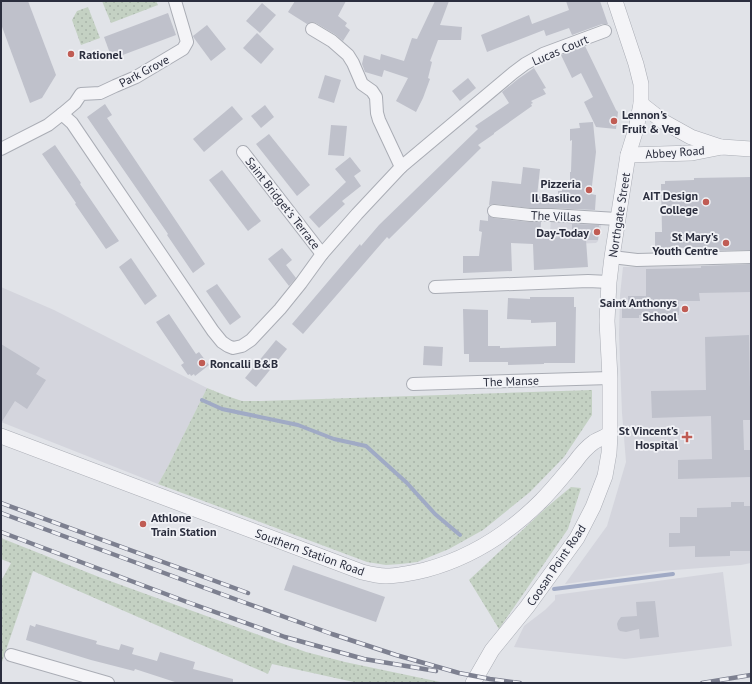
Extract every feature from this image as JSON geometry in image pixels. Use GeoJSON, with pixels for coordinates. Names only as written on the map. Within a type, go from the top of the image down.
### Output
{"type":"FeatureCollection","features":[{"type":"Feature","properties":{"kind":"street","name":"Park Grove"},"geometry":{"type":"LineString","coordinates":[[1,149],[48,124],[75,103],[81,94],[100,93],[136,77],[183,49],[187,42],[175,1]]}},
{"type":"Feature","properties":{"kind":"street","name":"Northgate Street"},"geometry":{"type":"LineString","coordinates":[[610,434],[608,321],[609,282],[617,219],[628,155],[636,129],[641,104],[640,84],[636,64],[615,1]]}},
{"type":"Feature","properties":{"kind":"street"},"geometry":{"type":"LineString","coordinates":[[312,29],[332,41],[348,55],[354,63],[362,84],[375,94],[379,120],[401,167]]}},
{"type":"Feature","properties":{"kind":"street","name":"Lucas Court"},"geometry":{"type":"LineString","coordinates":[[62,114],[72,123],[213,331],[222,342],[233,348],[242,346],[251,340],[301,283],[322,254],[401,167],[525,64],[543,54],[605,31]]}},
{"type":"Feature","properties":{"kind":"street","name":"Abbey Road"},"geometry":{"type":"LineString","coordinates":[[641,104],[664,122],[691,137],[722,148]]}},
{"type":"Feature","properties":{"kind":"street","name":"Abbey Road"},"geometry":{"type":"LineString","coordinates":[[628,155],[692,153],[722,148],[751,149]]}},
{"type":"Feature","properties":{"kind":"street","name":"Saint Bridget's Terrace"},"geometry":{"type":"LineString","coordinates":[[243,152],[322,254]]}},
{"type":"Feature","properties":{"kind":"street","name":"The Villas"},"geometry":{"type":"LineString","coordinates":[[494,210],[530,215],[617,219]]}},
{"type":"Feature","properties":{"kind":"street"},"geometry":{"type":"LineString","coordinates":[[612,257],[637,260],[751,257]]}},
{"type":"Feature","properties":{"kind":"street"},"geometry":{"type":"LineString","coordinates":[[435,287],[588,281],[609,282]]}},
{"type":"Feature","properties":{"kind":"street","name":"The Manse"},"geometry":{"type":"LineString","coordinates":[[413,384],[610,378]]}},
{"type":"Feature","properties":{"kind":"street","name":"Southern Station Road"},"geometry":{"type":"LineString","coordinates":[[1,436],[362,572],[388,576],[441,566],[480,548],[496,538],[523,517],[541,500],[581,454],[593,443],[610,434]]}},
{"type":"Feature","properties":{"kind":"street","name":"Coosan Point Road"},"geometry":{"type":"LineString","coordinates":[[473,683],[492,650],[527,607],[577,538],[593,507],[605,476],[609,453],[610,434]]}},
{"type":"Feature","properties":{"kind":"street"},"geometry":{"type":"LineString","coordinates":[[11,655],[108,683]]}},
{"type":"Feature","properties":{"kind":"shaded area"},"geometry":{"type":"Polygon","coordinates":[[[551,219],[602,221],[598,241],[596,243],[549,245],[551,219]]]}},
{"type":"Feature","properties":{"kind":"shaded area","name":"St Vincent's Hospital"},"geometry":{"type":"Polygon","coordinates":[[[751,265],[751,563],[661,571],[565,584],[607,526],[626,462],[622,413],[619,335],[620,295],[623,267],[751,265]]]}},
{"type":"Feature","properties":{"kind":"shaded area"},"geometry":{"type":"Polygon","coordinates":[[[1,287],[54,310],[207,388],[158,484],[1,422],[1,287]]]}},
{"type":"Feature","properties":{"kind":"shaded area"},"geometry":{"type":"Polygon","coordinates":[[[723,572],[732,646],[625,659],[514,647],[524,626],[545,610],[555,600],[555,595],[723,572]]]}},
{"type":"Feature","properties":{"kind":"green space"},"geometry":{"type":"Polygon","coordinates":[[[102,1],[156,1],[158,5],[111,23],[102,1]]]}},
{"type":"Feature","properties":{"kind":"green space"},"geometry":{"type":"Polygon","coordinates":[[[88,7],[100,38],[81,45],[72,20],[77,11],[88,7]]]}},
{"type":"Feature","properties":{"kind":"green space"},"geometry":{"type":"Polygon","coordinates":[[[207,388],[242,401],[592,390],[592,415],[564,457],[530,492],[483,530],[449,549],[417,562],[386,565],[367,562],[158,484],[207,388]]]}},
{"type":"Feature","properties":{"kind":"green space"},"geometry":{"type":"Polygon","coordinates":[[[571,487],[581,488],[568,529],[499,629],[469,580],[547,507],[571,487]]]}},
{"type":"Feature","properties":{"kind":"green space"},"geometry":{"type":"Polygon","coordinates":[[[1,538],[99,577],[306,652],[345,662],[445,683],[358,683],[272,664],[268,674],[33,571],[1,665],[1,581],[11,563],[1,559],[1,538]]]}},
{"type":"Feature","properties":{"kind":"building"},"geometry":{"type":"Polygon","coordinates":[[[1,1],[28,1],[56,75],[42,98],[30,103],[1,24],[1,1]]]}},
{"type":"Feature","properties":{"kind":"building"},"geometry":{"type":"Polygon","coordinates":[[[295,1],[346,1],[338,16],[347,23],[345,26],[350,30],[343,41],[316,23],[312,22],[307,24],[288,12],[295,1]]]}},
{"type":"Feature","properties":{"kind":"building"},"geometry":{"type":"Polygon","coordinates":[[[435,1],[449,1],[440,25],[462,27],[461,40],[438,40],[430,61],[432,62],[428,78],[430,79],[416,112],[396,101],[408,78],[384,70],[382,77],[365,72],[362,64],[364,55],[380,60],[381,54],[404,61],[412,38],[417,39],[435,1]]]}},
{"type":"Feature","properties":{"kind":"building"},"geometry":{"type":"Polygon","coordinates":[[[566,1],[600,1],[608,24],[602,24],[572,35],[569,28],[546,36],[544,30],[487,52],[481,35],[529,15],[532,24],[569,10],[566,1]]]}},
{"type":"Feature","properties":{"kind":"building"},"geometry":{"type":"Polygon","coordinates":[[[262,3],[276,15],[260,33],[246,21],[262,3]]]}},
{"type":"Feature","properties":{"kind":"building"},"geometry":{"type":"Polygon","coordinates":[[[168,13],[176,35],[112,59],[104,37],[168,13]]]}},
{"type":"Feature","properties":{"kind":"building"},"geometry":{"type":"Polygon","coordinates":[[[207,25],[226,49],[211,61],[193,36],[207,25]]]}},
{"type":"Feature","properties":{"kind":"building"},"geometry":{"type":"Polygon","coordinates":[[[257,33],[274,49],[261,64],[243,48],[257,33]]]}},
{"type":"Feature","properties":{"kind":"building"},"geometry":{"type":"Polygon","coordinates":[[[585,46],[618,112],[616,129],[596,127],[584,102],[593,97],[581,73],[572,78],[561,55],[585,46]]]}},
{"type":"Feature","properties":{"kind":"building"},"geometry":{"type":"Polygon","coordinates":[[[534,68],[546,88],[543,89],[546,94],[531,101],[533,103],[531,104],[532,106],[478,145],[481,148],[389,239],[387,237],[303,334],[292,324],[360,244],[361,246],[379,225],[478,129],[475,126],[509,103],[502,92],[534,68]]]}},
{"type":"Feature","properties":{"kind":"building"},"geometry":{"type":"Polygon","coordinates":[[[325,75],[341,80],[334,103],[318,98],[325,75]]]}},
{"type":"Feature","properties":{"kind":"building"},"geometry":{"type":"Polygon","coordinates":[[[468,78],[476,88],[460,101],[452,91],[468,78]]]}},
{"type":"Feature","properties":{"kind":"building"},"geometry":{"type":"Polygon","coordinates":[[[105,104],[112,115],[107,118],[205,264],[193,273],[167,235],[168,234],[87,117],[105,104]]]}},
{"type":"Feature","properties":{"kind":"building"},"geometry":{"type":"Polygon","coordinates":[[[265,105],[274,117],[261,128],[251,116],[265,105]]]}},
{"type":"Feature","properties":{"kind":"building"},"geometry":{"type":"Polygon","coordinates":[[[232,106],[243,119],[204,152],[193,139],[232,106]]]}},
{"type":"Feature","properties":{"kind":"building"},"geometry":{"type":"Polygon","coordinates":[[[593,122],[596,152],[591,194],[596,195],[595,210],[530,208],[495,204],[489,205],[492,181],[521,184],[523,167],[540,169],[537,196],[558,198],[558,191],[562,191],[562,181],[570,182],[572,140],[570,141],[570,129],[580,128],[579,123],[593,122]]]}},
{"type":"Feature","properties":{"kind":"building"},"geometry":{"type":"Polygon","coordinates":[[[331,125],[347,126],[344,156],[328,155],[331,125]]]}},
{"type":"Feature","properties":{"kind":"building"},"geometry":{"type":"Polygon","coordinates":[[[269,134],[310,185],[297,196],[256,144],[269,134]]]}},
{"type":"Feature","properties":{"kind":"building"},"geometry":{"type":"Polygon","coordinates":[[[55,145],[119,241],[106,249],[42,154],[55,145]]]}},
{"type":"Feature","properties":{"kind":"building"},"geometry":{"type":"Polygon","coordinates":[[[350,157],[361,171],[354,176],[361,186],[342,201],[345,204],[319,228],[309,217],[346,182],[335,169],[350,157]]]}},
{"type":"Feature","properties":{"kind":"building"},"geometry":{"type":"Polygon","coordinates":[[[222,170],[261,221],[248,231],[209,180],[222,170]]]}},
{"type":"Feature","properties":{"kind":"building"},"geometry":{"type":"Polygon","coordinates":[[[751,177],[751,250],[701,251],[701,247],[655,249],[655,232],[662,232],[661,184],[665,184],[665,181],[694,180],[694,178],[751,177]]]}},
{"type":"Feature","properties":{"kind":"building"},"geometry":{"type":"Polygon","coordinates":[[[488,215],[493,218],[541,222],[540,239],[572,236],[572,224],[599,225],[598,240],[586,240],[588,267],[534,270],[533,244],[511,243],[512,271],[463,273],[463,256],[479,256],[482,232],[479,231],[480,220],[488,221],[488,215]]]}},
{"type":"Feature","properties":{"kind":"building"},"geometry":{"type":"Polygon","coordinates":[[[282,248],[292,260],[286,265],[296,278],[289,286],[268,259],[282,248]]]}},
{"type":"Feature","properties":{"kind":"building"},"geometry":{"type":"Polygon","coordinates":[[[131,258],[157,296],[145,305],[119,267],[131,258]]]}},
{"type":"Feature","properties":{"kind":"building"},"geometry":{"type":"Polygon","coordinates":[[[751,264],[751,292],[699,293],[700,301],[679,301],[679,315],[639,315],[639,318],[622,318],[622,306],[628,306],[628,296],[646,296],[646,269],[701,268],[701,266],[751,264]]]}},
{"type":"Feature","properties":{"kind":"building"},"geometry":{"type":"Polygon","coordinates":[[[217,284],[241,317],[230,325],[206,291],[217,284]]]}},
{"type":"Feature","properties":{"kind":"building"},"geometry":{"type":"Polygon","coordinates":[[[530,297],[574,297],[574,307],[576,307],[575,363],[508,365],[508,362],[469,362],[469,354],[464,354],[463,309],[488,310],[488,346],[500,346],[500,348],[556,346],[556,322],[531,323],[531,320],[507,319],[508,298],[530,299],[530,297]]]}},
{"type":"Feature","properties":{"kind":"building"},"geometry":{"type":"Polygon","coordinates":[[[169,314],[196,354],[199,352],[209,365],[195,376],[194,374],[191,376],[190,374],[188,375],[181,365],[184,363],[156,322],[169,314]]]}},
{"type":"Feature","properties":{"kind":"building"},"geometry":{"type":"Polygon","coordinates":[[[749,335],[751,420],[743,420],[744,450],[751,450],[751,477],[678,479],[678,460],[712,459],[711,416],[652,418],[651,391],[706,390],[705,337],[749,335]]]}},
{"type":"Feature","properties":{"kind":"building"},"geometry":{"type":"Polygon","coordinates":[[[276,340],[287,349],[256,387],[245,378],[276,340]]]}},
{"type":"Feature","properties":{"kind":"building"},"geometry":{"type":"Polygon","coordinates":[[[1,344],[40,368],[36,374],[46,380],[27,409],[15,401],[1,423],[1,344]]]}},
{"type":"Feature","properties":{"kind":"building"},"geometry":{"type":"Polygon","coordinates":[[[424,346],[443,347],[442,366],[423,365],[424,346]]]}},
{"type":"Feature","properties":{"kind":"building"},"geometry":{"type":"Polygon","coordinates":[[[731,502],[744,502],[744,506],[751,506],[751,551],[730,551],[730,556],[695,557],[695,546],[669,547],[669,533],[680,533],[680,517],[697,517],[697,508],[731,507],[731,502]]]}},
{"type":"Feature","properties":{"kind":"building"},"geometry":{"type":"Polygon","coordinates":[[[293,565],[385,597],[376,622],[284,590],[293,565]]]}},
{"type":"Feature","properties":{"kind":"building"},"geometry":{"type":"Polygon","coordinates":[[[655,601],[659,637],[640,639],[639,629],[626,632],[618,629],[617,624],[621,617],[637,616],[636,602],[655,601]]]}},
{"type":"Feature","properties":{"kind":"building"},"geometry":{"type":"Polygon","coordinates":[[[36,624],[97,641],[96,644],[119,650],[121,644],[134,648],[132,654],[157,661],[160,652],[195,662],[193,669],[233,679],[233,683],[178,683],[135,669],[134,671],[91,660],[26,640],[30,625],[35,627],[36,624]]]}},
{"type":"Feature","properties":{"kind":"waterway"},"geometry":{"type":"LineString","coordinates":[[202,400],[222,409],[298,425],[334,439],[366,446],[407,483],[435,514],[460,535]]}},
{"type":"Feature","properties":{"kind":"waterway"},"geometry":{"type":"LineString","coordinates":[[554,589],[673,574]]}},
{"type":"Feature","properties":{"kind":"railway"},"geometry":{"type":"LineString","coordinates":[[1,503],[248,593]]}},
{"type":"Feature","properties":{"kind":"railway"},"geometry":{"type":"LineString","coordinates":[[1,513],[332,634],[396,655],[459,673],[520,683]]}},
{"type":"Feature","properties":{"kind":"railway"},"geometry":{"type":"LineString","coordinates":[[1,532],[285,637],[364,659],[436,671]]}},
{"type":"Feature","properties":{"kind":"railway"},"geometry":{"type":"LineString","coordinates":[[702,683],[751,675]]}},
{"type":"Feature","properties":{"kind":"place","name":"Rationel"},"geometry":{"type":"Point","coordinates":[71,54]}},
{"type":"Feature","properties":{"kind":"place","name":"Lennon's Fruit & Veg"},"geometry":{"type":"Point","coordinates":[614,121]}},
{"type":"Feature","properties":{"kind":"place","name":"Pizzeria Il Basilico"},"geometry":{"type":"Point","coordinates":[589,190]}},
{"type":"Feature","properties":{"kind":"place","name":"AIT Design College"},"geometry":{"type":"Point","coordinates":[706,202]}},
{"type":"Feature","properties":{"kind":"place","name":"Day-Today"},"geometry":{"type":"Point","coordinates":[597,232]}},
{"type":"Feature","properties":{"kind":"place","name":"St Mary's Youth Centre"},"geometry":{"type":"Point","coordinates":[726,243]}},
{"type":"Feature","properties":{"kind":"place","name":"Saint Anthonys School"},"geometry":{"type":"Point","coordinates":[685,309]}},
{"type":"Feature","properties":{"kind":"place","name":"Roncalli B&B"},"geometry":{"type":"Point","coordinates":[202,363]}},
{"type":"Feature","properties":{"kind":"place","name":"St Vincent's Hospital"},"geometry":{"type":"Point","coordinates":[687,437]}},
{"type":"Feature","properties":{"kind":"place","name":"Athlone Train Station"},"geometry":{"type":"Point","coordinates":[143,524]}}]}
